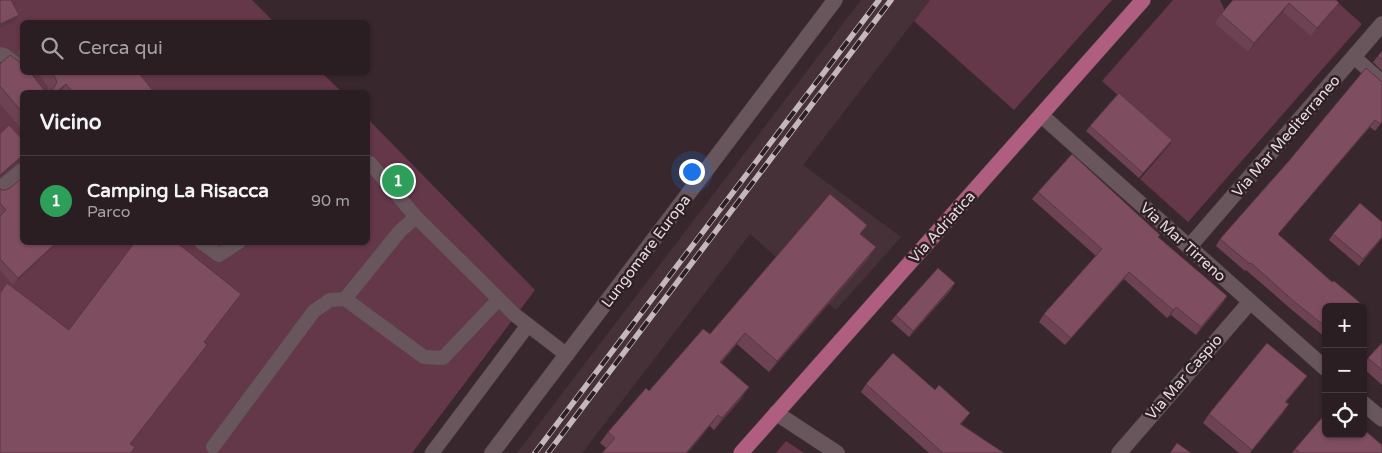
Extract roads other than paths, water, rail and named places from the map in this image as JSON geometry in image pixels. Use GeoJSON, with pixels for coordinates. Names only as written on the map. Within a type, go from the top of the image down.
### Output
{"type":"FeatureCollection","features":[{"type":"Feature","properties":{"kind":"main road","name":"Via Adriatica"},"geometry":{"type":"LineString","coordinates":[[741,453],[1143,0]]}},
{"type":"Feature","properties":{"kind":"street","name":"Lungomare Europa"},"geometry":{"type":"LineString","coordinates":[[492,453],[835,0]]}},
{"type":"Feature","properties":{"kind":"street","name":"Via Mar Mediterraneo"},"geometry":{"type":"LineString","coordinates":[[1189,247],[1382,24]]}},
{"type":"Feature","properties":{"kind":"street","name":"Via Mar Tirreno"},"geometry":{"type":"LineString","coordinates":[[1041,115],[1322,365]]}},
{"type":"Feature","properties":{"kind":"street","name":"Via Mar Caspio"},"geometry":{"type":"LineString","coordinates":[[1119,453],[1250,302]]}},
{"type":"Feature","properties":{"kind":"street"},"geometry":{"type":"LineString","coordinates":[[1367,406],[1382,419]]}},
{"type":"Feature","properties":{"kind":"street"},"geometry":{"type":"LineString","coordinates":[[776,414],[837,453]]}},
{"type":"Feature","properties":{"kind":"lane"},"geometry":{"type":"LineString","coordinates":[[0,54],[20,67]]}},
{"type":"Feature","properties":{"kind":"lane"},"geometry":{"type":"LineString","coordinates":[[1354,57],[1382,82]]}},
{"type":"Feature","properties":{"kind":"lane"},"geometry":{"type":"LineString","coordinates":[[370,164],[416,217],[499,299],[528,325],[567,355]]}},
{"type":"Feature","properties":{"kind":"lane"},"geometry":{"type":"LineString","coordinates":[[0,188],[20,172]]}},
{"type":"Feature","properties":{"kind":"lane"},"geometry":{"type":"LineString","coordinates":[[345,299],[400,231],[416,217]]}},
{"type":"Feature","properties":{"kind":"lane"},"geometry":{"type":"LineString","coordinates":[[205,245],[218,255],[234,245]]}},
{"type":"Feature","properties":{"kind":"lane"},"geometry":{"type":"LineString","coordinates":[[214,447],[314,311],[330,300],[345,299],[424,357],[443,358],[499,299]]}},
{"type":"Feature","properties":{"kind":"lane"},"geometry":{"type":"LineString","coordinates":[[432,453],[528,325]]}},
{"type":"Feature","properties":{"kind":"railway"},"geometry":{"type":"LineString","coordinates":[[535,453],[879,0]]}},
{"type":"Feature","properties":{"kind":"railway"},"geometry":{"type":"LineString","coordinates":[[548,453],[891,0]]}},
{"type":"Feature","properties":{"kind":"place","name":"Camping La Risacca"},"geometry":{"type":"Point","coordinates":[398,181]}}]}
